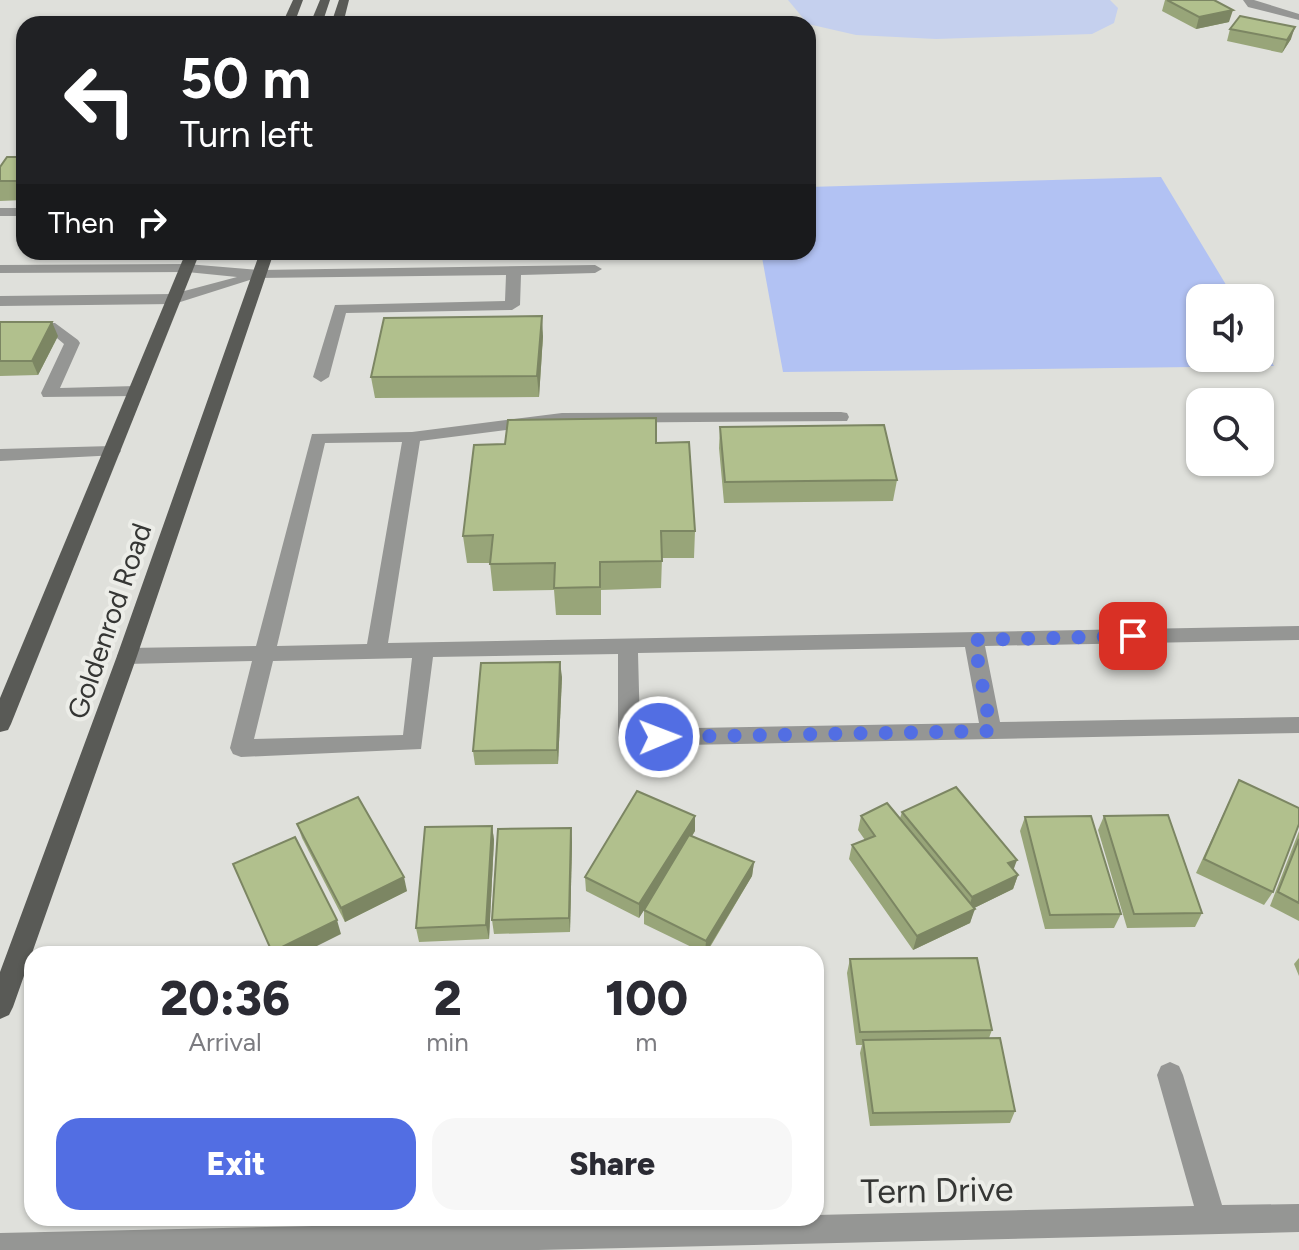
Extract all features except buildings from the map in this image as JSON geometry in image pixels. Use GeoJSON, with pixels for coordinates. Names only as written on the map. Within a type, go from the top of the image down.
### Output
{"type":"FeatureCollection","features":[{"type":"Feature","properties":{"kind":"main road","name":"Goldenrod Road"},"geometry":{"type":"LineString","coordinates":[[0,724],[190,260]]}},
{"type":"Feature","properties":{"kind":"main road","name":"Goldenrod Road"},"geometry":{"type":"LineString","coordinates":[[0,1007],[127,656],[264,260]]}},
{"type":"Feature","properties":{"kind":"street"},"geometry":{"type":"LineString","coordinates":[[1248,0],[1252,5],[1299,17]]}},
{"type":"Feature","properties":{"kind":"street"},"geometry":{"type":"LineString","coordinates":[[489,271],[490,260]]}},
{"type":"Feature","properties":{"kind":"street"},"geometry":{"type":"LineString","coordinates":[[0,269],[187,268],[260,274],[595,269]]}},
{"type":"Feature","properties":{"kind":"street"},"geometry":{"type":"LineString","coordinates":[[321,377],[340,308],[512,305],[514,271]]}},
{"type":"Feature","properties":{"kind":"street"},"geometry":{"type":"LineString","coordinates":[[0,301],[174,299],[260,274]]}},
{"type":"Feature","properties":{"kind":"street"},"geometry":{"type":"LineString","coordinates":[[0,328],[55,328],[72,343],[49,393],[136,391]]}},
{"type":"Feature","properties":{"kind":"street"},"geometry":{"type":"LineString","coordinates":[[423,651],[413,743],[241,748],[318,438],[412,437],[562,418],[841,417]]}},
{"type":"Feature","properties":{"kind":"street"},"geometry":{"type":"LineString","coordinates":[[376,652],[412,437]]}},
{"type":"Feature","properties":{"kind":"street"},"geometry":{"type":"LineString","coordinates":[[0,455],[112,451]]}},
{"type":"Feature","properties":{"kind":"street"},"geometry":{"type":"LineString","coordinates":[[127,656],[1297,637]]}},
{"type":"Feature","properties":{"kind":"street"},"geometry":{"type":"LineString","coordinates":[[974,640],[991,731]]}},
{"type":"Feature","properties":{"kind":"street"},"geometry":{"type":"LineString","coordinates":[[628,647],[629,738],[1299,725]]}},
{"type":"Feature","properties":{"kind":"street"},"geometry":{"type":"LineString","coordinates":[[1170,1075],[1212,1220]]}},
{"type":"Feature","properties":{"kind":"street","name":"Tern Drive"},"geometry":{"type":"LineString","coordinates":[[824,1224],[1299,1218]]}},
{"type":"Feature","properties":{"kind":"street","name":"Tern Drive"},"geometry":{"type":"LineString","coordinates":[[0,1248],[472,1228],[657,1226]]}},
{"type":"Feature","properties":{"kind":"shaded area"},"geometry":{"type":"Polygon","coordinates":[[[788,0],[1110,0],[1118,8],[1114,23],[1092,34],[936,39],[856,35],[816,26],[816,16],[801,16],[788,0]]]}},
{"type":"Feature","properties":{"kind":"shaded area"},"geometry":{"type":"Polygon","coordinates":[[[1161,177],[1226,284],[1186,284],[1186,367],[783,372],[762,260],[816,260],[816,187],[1161,177]]]}},
{"type":"Feature","properties":{"kind":"route"},"geometry":{"type":"LineString","coordinates":[[659,737],[991,731],[974,640],[1133,636]]}}]}
